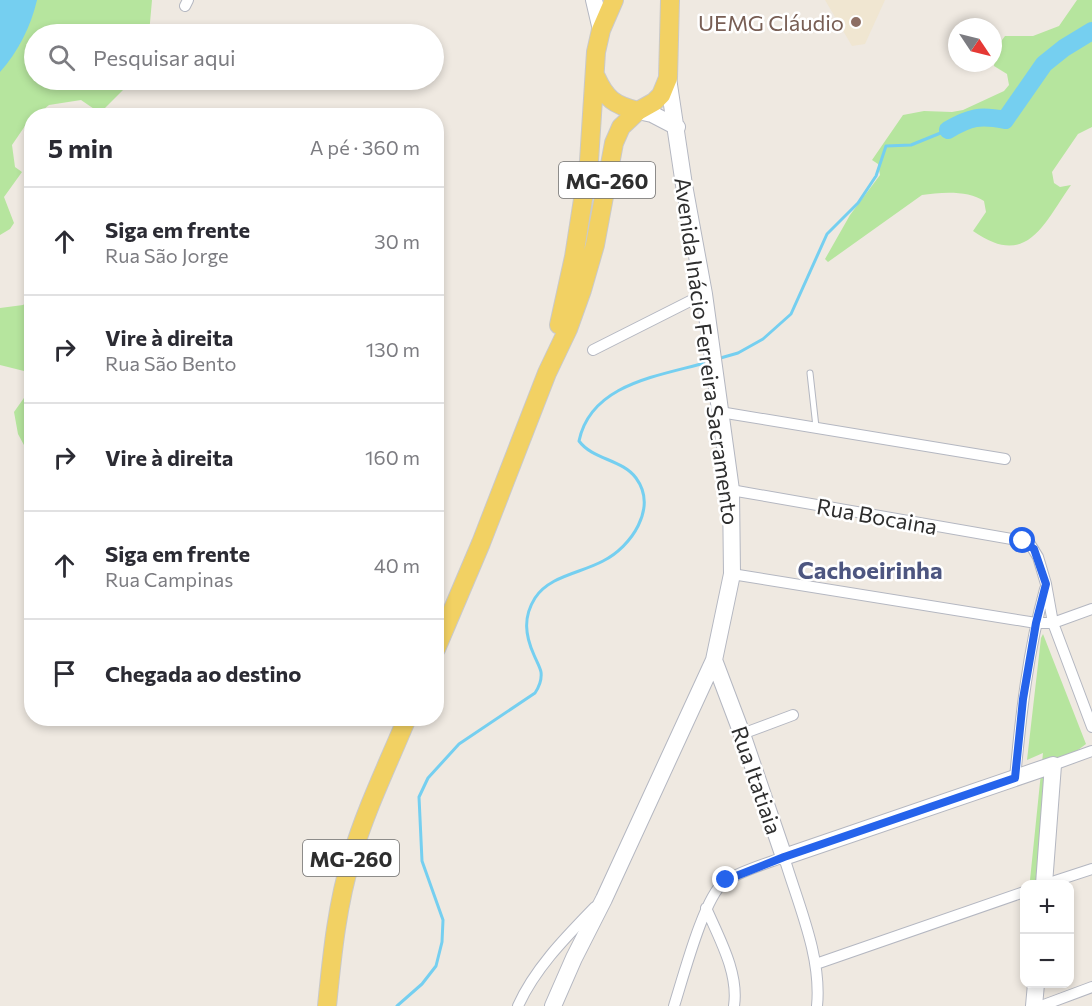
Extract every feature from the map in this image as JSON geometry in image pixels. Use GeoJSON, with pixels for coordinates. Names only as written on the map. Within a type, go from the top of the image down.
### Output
{"type":"FeatureCollection","features":[{"type":"Feature","properties":{"kind":"main road"},"geometry":{"type":"LineString","coordinates":[[594,0],[601,30]]}},
{"type":"Feature","properties":{"kind":"main road","name":"MG-260"},"geometry":{"type":"LineString","coordinates":[[547,373],[570,277],[582,213],[589,161],[596,52],[601,30],[614,0]]}},
{"type":"Feature","properties":{"kind":"main road"},"geometry":{"type":"LineString","coordinates":[[668,78],[669,1]]}},
{"type":"Feature","properties":{"kind":"main road"},"geometry":{"type":"LineString","coordinates":[[596,77],[603,92],[621,106],[652,114],[677,127]]}},
{"type":"Feature","properties":{"kind":"main road","name":"MG-260"},"geometry":{"type":"LineString","coordinates":[[444,631],[482,543],[547,373],[568,330],[592,256],[614,143],[621,127],[661,94],[668,78]]}},
{"type":"Feature","properties":{"kind":"main road","name":"Avenida Inácio Ferreira Sacramento"},"geometry":{"type":"LineString","coordinates":[[553,1006],[714,660],[732,574],[731,490],[704,294],[684,185],[668,78]]}},
{"type":"Feature","properties":{"kind":"main road","name":"Rua Itatiaia"},"geometry":{"type":"LineString","coordinates":[[714,660],[784,857]]}},
{"type":"Feature","properties":{"kind":"main road","name":"MG-260"},"geometry":{"type":"LineString","coordinates":[[327,1006],[341,899],[352,856],[369,808],[404,726]]}},
{"type":"Feature","properties":{"kind":"main road"},"geometry":{"type":"LineString","coordinates":[[784,857],[1053,765],[1045,880]]}},
{"type":"Feature","properties":{"kind":"main road"},"geometry":{"type":"LineString","coordinates":[[1037,988],[1042,1006]]}},
{"type":"Feature","properties":{"kind":"street"},"geometry":{"type":"LineString","coordinates":[[593,350],[704,294]]}},
{"type":"Feature","properties":{"kind":"street"},"geometry":{"type":"LineString","coordinates":[[720,412],[1005,459]]}},
{"type":"Feature","properties":{"kind":"street","name":"Rua Bocaina"},"geometry":{"type":"LineString","coordinates":[[731,490],[1023,541],[1034,549],[1046,584]]}},
{"type":"Feature","properties":{"kind":"street"},"geometry":{"type":"LineString","coordinates":[[732,574],[1036,623],[1053,623],[1092,609]]}},
{"type":"Feature","properties":{"kind":"street"},"geometry":{"type":"LineString","coordinates":[[1046,584],[1053,623],[1092,727]]}},
{"type":"Feature","properties":{"kind":"street"},"geometry":{"type":"LineString","coordinates":[[1015,778],[1023,699],[1036,623],[1046,584]]}},
{"type":"Feature","properties":{"kind":"street"},"geometry":{"type":"LineString","coordinates":[[742,734],[793,715]]}},
{"type":"Feature","properties":{"kind":"street"},"geometry":{"type":"LineString","coordinates":[[1053,765],[1092,751]]}},
{"type":"Feature","properties":{"kind":"street"},"geometry":{"type":"LineString","coordinates":[[674,1006],[706,908],[716,888],[726,880],[784,857]]}},
{"type":"Feature","properties":{"kind":"street","name":"Rua Itatiaia"},"geometry":{"type":"LineString","coordinates":[[784,857],[816,964],[819,984],[816,1005]]}},
{"type":"Feature","properties":{"kind":"street"},"geometry":{"type":"LineString","coordinates":[[1060,880],[1092,869]]}},
{"type":"Feature","properties":{"kind":"street"},"geometry":{"type":"LineString","coordinates":[[816,964],[1020,893]]}},
{"type":"Feature","properties":{"kind":"street"},"geometry":{"type":"LineString","coordinates":[[518,1006],[537,972],[604,899]]}},
{"type":"Feature","properties":{"kind":"street"},"geometry":{"type":"LineString","coordinates":[[706,908],[732,975],[734,1006]]}},
{"type":"Feature","properties":{"kind":"street"},"geometry":{"type":"LineString","coordinates":[[554,952],[574,958]]}},
{"type":"Feature","properties":{"kind":"street"},"geometry":{"type":"LineString","coordinates":[[1042,1006],[1092,987]]}},
{"type":"Feature","properties":{"kind":"lane"},"geometry":{"type":"LineString","coordinates":[[810,373],[816,429]]}},
{"type":"Feature","properties":{"kind":"shaded area","name":"UEMG Cláudio"},"geometry":{"type":"Polygon","coordinates":[[[825,0],[885,0],[865,44],[852,46],[825,0]]]}},
{"type":"Feature","properties":{"kind":"green space"},"geometry":{"type":"Polygon","coordinates":[[[19,0],[152,0],[150,24],[24,24],[24,90],[123,90],[105,108],[93,108],[81,100],[49,105],[45,108],[24,108],[24,127],[12,145],[15,167],[22,172],[4,197],[14,223],[10,229],[0,235],[0,26],[19,0]]]}},
{"type":"Feature","properties":{"kind":"green space"},"geometry":{"type":"Polygon","coordinates":[[[1077,0],[1092,0],[1092,127],[1078,134],[1052,172],[1054,183],[1060,187],[1071,185],[1042,227],[1020,244],[1007,245],[992,242],[973,231],[986,212],[984,201],[963,193],[922,195],[828,262],[825,259],[850,215],[880,175],[878,164],[872,160],[903,115],[924,111],[963,110],[1004,91],[1009,85],[1007,74],[1002,71],[1002,40],[1005,36],[1033,36],[1059,26],[1077,0]]]}},
{"type":"Feature","properties":{"kind":"green space"},"geometry":{"type":"Polygon","coordinates":[[[23,305],[24,371],[0,365],[0,308],[23,305]]]}},
{"type":"Feature","properties":{"kind":"green space"},"geometry":{"type":"Polygon","coordinates":[[[24,398],[24,445],[18,434],[14,412],[24,398]]]}},
{"type":"Feature","properties":{"kind":"green space"},"geometry":{"type":"Polygon","coordinates":[[[1043,634],[1086,744],[1046,774],[1037,880],[1030,880],[1043,753],[1027,760],[1043,634]]]}},
{"type":"Feature","properties":{"kind":"water"},"geometry":{"type":"Polygon","coordinates":[[[0,0],[37,0],[29,24],[24,24],[23,38],[13,56],[0,72],[0,0]]]}},
{"type":"Feature","properties":{"kind":"waterway"},"geometry":{"type":"LineString","coordinates":[[948,130],[975,118],[1005,120],[1044,64],[1064,48],[1092,31]]}},
{"type":"Feature","properties":{"kind":"waterway"},"geometry":{"type":"LineString","coordinates":[[717,359],[738,353],[763,339],[791,314],[827,234],[858,203],[876,176],[886,146],[911,145],[948,130]]}},
{"type":"Feature","properties":{"kind":"waterway"},"geometry":{"type":"LineString","coordinates":[[397,1006],[422,984],[436,966],[442,942],[443,920],[422,861],[419,797],[428,778],[459,744],[535,693],[541,681],[541,672],[531,648],[527,626],[527,619],[535,598],[548,585],[557,580],[613,555],[632,536],[643,514],[642,490],[636,478],[623,467],[592,452],[579,441],[586,422],[597,406],[612,394],[630,385],[708,362]]}},
{"type":"Feature","properties":{"kind":"place","name":"UEMG Cláudio"},"geometry":{"type":"Point","coordinates":[856,22]}},
{"type":"Feature","properties":{"kind":"district","name":"Cachoeirinha"},"geometry":{"type":"Point","coordinates":[870,569]}},
{"type":"Feature","properties":{"kind":"route"},"geometry":{"type":"LineString","coordinates":[[726,880],[784,857],[1015,778],[1023,699],[1036,623],[1046,584],[1034,549],[1023,541]]}}]}
